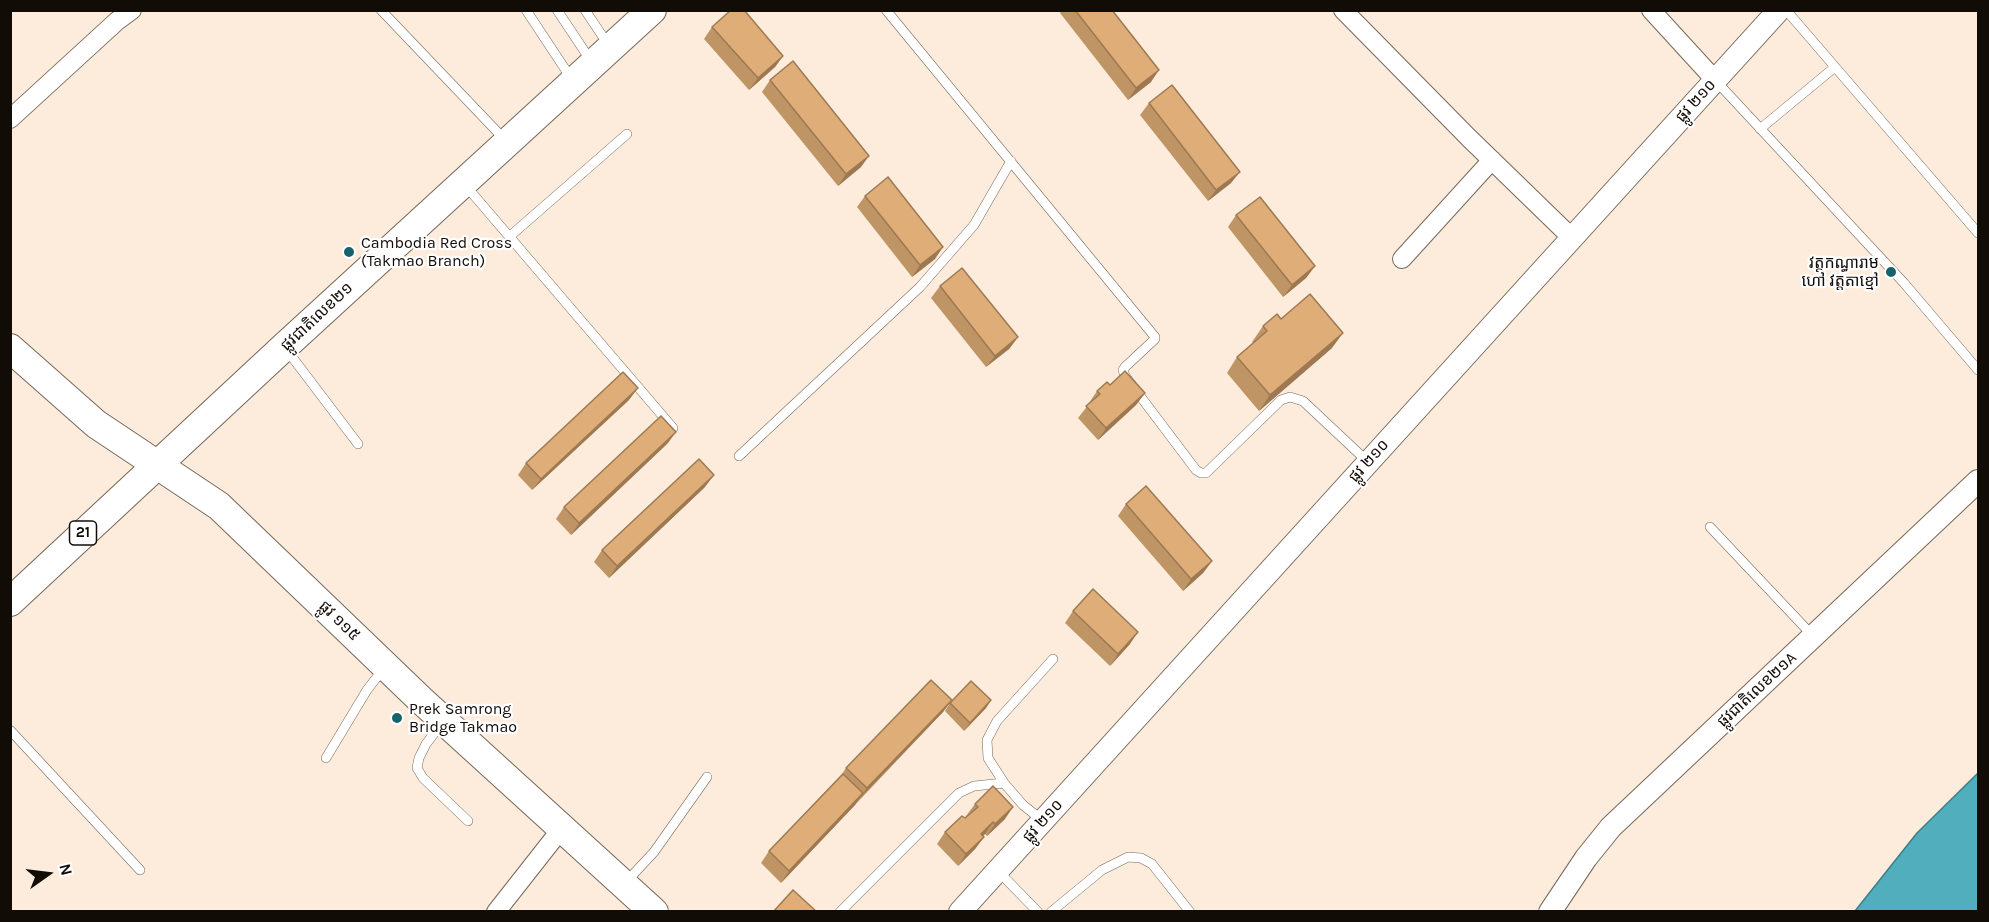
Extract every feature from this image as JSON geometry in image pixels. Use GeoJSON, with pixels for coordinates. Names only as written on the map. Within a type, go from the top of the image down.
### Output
{"type":"FeatureCollection","features":[{"type":"Feature","properties":{"kind":"main road","name":"ផ្លូវជាតិលេខ២១"},"geometry":{"type":"LineString","coordinates":[[16,593],[652,10]]}},
{"type":"Feature","properties":{"kind":"main road","name":"ផ្លូវ ១១៥"},"geometry":{"type":"LineString","coordinates":[[10,348],[96,424],[219,506],[444,721],[654,912]]}},
{"type":"Feature","properties":{"kind":"street"},"geometry":{"type":"LineString","coordinates":[[10,119],[132,10]]}},
{"type":"Feature","properties":{"kind":"street"},"geometry":{"type":"LineString","coordinates":[[1343,10],[1572,238]]}},
{"type":"Feature","properties":{"kind":"street"},"geometry":{"type":"LineString","coordinates":[[1651,10],[1715,80]]}},
{"type":"Feature","properties":{"kind":"street","name":"ផ្លូវ ២១០"},"geometry":{"type":"LineString","coordinates":[[960,912],[1779,10]]}},
{"type":"Feature","properties":{"kind":"street"},"geometry":{"type":"LineString","coordinates":[[1402,259],[1492,160]]}},
{"type":"Feature","properties":{"kind":"street","name":"ផ្លូវជាតិលេខ២១A"},"geometry":{"type":"LineString","coordinates":[[1550,912],[1611,827],[1978,481]]}},
{"type":"Feature","properties":{"kind":"street"},"geometry":{"type":"LineString","coordinates":[[496,912],[562,828]]}},
{"type":"Feature","properties":{"kind":"lane"},"geometry":{"type":"LineString","coordinates":[[381,10],[507,143]]}},
{"type":"Feature","properties":{"kind":"lane"},"geometry":{"type":"LineString","coordinates":[[526,10],[592,65]]}},
{"type":"Feature","properties":{"kind":"lane"},"geometry":{"type":"LineString","coordinates":[[557,10],[592,65]]}},
{"type":"Feature","properties":{"kind":"lane"},"geometry":{"type":"LineString","coordinates":[[585,10],[592,65]]}},
{"type":"Feature","properties":{"kind":"lane"},"geometry":{"type":"LineString","coordinates":[[886,10],[1155,337],[1123,370],[1125,376],[1196,470],[1206,473],[1281,400],[1290,397],[1303,401],[1368,462]]}},
{"type":"Feature","properties":{"kind":"lane"},"geometry":{"type":"LineString","coordinates":[[1786,10],[1977,230]]}},
{"type":"Feature","properties":{"kind":"lane"},"geometry":{"type":"LineString","coordinates":[[1760,129],[1835,67]]}},
{"type":"Feature","properties":{"kind":"lane"},"geometry":{"type":"LineString","coordinates":[[1715,80],[1904,283],[1978,370]]}},
{"type":"Feature","properties":{"kind":"lane"},"geometry":{"type":"LineString","coordinates":[[509,237],[627,134]]}},
{"type":"Feature","properties":{"kind":"lane"},"geometry":{"type":"LineString","coordinates":[[739,456],[920,287],[974,225],[1011,161]]}},
{"type":"Feature","properties":{"kind":"lane"},"geometry":{"type":"LineString","coordinates":[[463,182],[673,428]]}},
{"type":"Feature","properties":{"kind":"lane"},"geometry":{"type":"LineString","coordinates":[[284,347],[358,444]]}},
{"type":"Feature","properties":{"kind":"lane"},"geometry":{"type":"LineString","coordinates":[[1710,526],[1814,637]]}},
{"type":"Feature","properties":{"kind":"lane"},"geometry":{"type":"LineString","coordinates":[[1043,821],[1023,805],[1004,783],[988,758],[987,740],[997,721],[1053,659]]}},
{"type":"Feature","properties":{"kind":"lane"},"geometry":{"type":"LineString","coordinates":[[326,758],[367,690],[386,666]]}},
{"type":"Feature","properties":{"kind":"lane"},"geometry":{"type":"LineString","coordinates":[[444,721],[426,744],[417,768],[423,778],[468,822]]}},
{"type":"Feature","properties":{"kind":"lane"},"geometry":{"type":"LineString","coordinates":[[10,730],[140,870]]}},
{"type":"Feature","properties":{"kind":"lane"},"geometry":{"type":"LineString","coordinates":[[624,884],[654,852],[707,777]]}},
{"type":"Feature","properties":{"kind":"lane"},"geometry":{"type":"LineString","coordinates":[[840,912],[959,793],[974,786],[1004,783]]}},
{"type":"Feature","properties":{"kind":"lane"},"geometry":{"type":"LineString","coordinates":[[1051,912],[1102,870],[1128,856],[1141,858],[1152,864],[1190,912]]}},
{"type":"Feature","properties":{"kind":"lane"},"geometry":{"type":"LineString","coordinates":[[997,871],[1038,912]]}},
{"type":"Feature","properties":{"kind":"water"},"geometry":{"type":"Polygon","coordinates":[[[1978,773],[1978,911],[1855,911],[1917,833],[1978,773]]]}},
{"type":"Feature","properties":{"kind":"building"},"geometry":{"type":"Polygon","coordinates":[[[731,10],[744,10],[783,56],[758,78],[712,27],[731,10]]]}},
{"type":"Feature","properties":{"kind":"building"},"geometry":{"type":"Polygon","coordinates":[[[1075,10],[1112,10],[1159,70],[1136,88],[1075,10]]]}},
{"type":"Feature","properties":{"kind":"building"},"geometry":{"type":"Polygon","coordinates":[[[793,61],[869,156],[846,174],[770,80],[793,61]]]}},
{"type":"Feature","properties":{"kind":"building"},"geometry":{"type":"Polygon","coordinates":[[[1172,85],[1240,172],[1216,190],[1149,103],[1172,85]]]}},
{"type":"Feature","properties":{"kind":"building"},"geometry":{"type":"Polygon","coordinates":[[[888,177],[943,247],[920,265],[865,196],[888,177]]]}},
{"type":"Feature","properties":{"kind":"building"},"geometry":{"type":"Polygon","coordinates":[[[1260,197],[1315,266],[1292,285],[1236,215],[1260,197]]]}},
{"type":"Feature","properties":{"kind":"building"},"geometry":{"type":"Polygon","coordinates":[[[962,268],[1018,337],[995,356],[940,286],[962,268]]]}},
{"type":"Feature","properties":{"kind":"building"},"geometry":{"type":"Polygon","coordinates":[[[1310,294],[1343,333],[1270,395],[1237,357],[1267,331],[1263,326],[1277,314],[1281,319],[1310,294]]]}},
{"type":"Feature","properties":{"kind":"building"},"geometry":{"type":"Polygon","coordinates":[[[1125,371],[1145,393],[1106,428],[1086,406],[1100,394],[1097,391],[1107,382],[1110,385],[1125,371]]]}},
{"type":"Feature","properties":{"kind":"building"},"geometry":{"type":"Polygon","coordinates":[[[623,372],[638,388],[541,479],[526,463],[623,372]]]}},
{"type":"Feature","properties":{"kind":"building"},"geometry":{"type":"Polygon","coordinates":[[[661,416],[676,432],[579,523],[564,507],[661,416]]]}},
{"type":"Feature","properties":{"kind":"building"},"geometry":{"type":"Polygon","coordinates":[[[699,459],[714,475],[617,566],[602,550],[699,459]]]}},
{"type":"Feature","properties":{"kind":"building"},"geometry":{"type":"Polygon","coordinates":[[[1146,486],[1212,561],[1191,579],[1126,504],[1146,486]]]}},
{"type":"Feature","properties":{"kind":"building"},"geometry":{"type":"Polygon","coordinates":[[[1093,589],[1138,632],[1118,654],[1073,611],[1093,589]]]}},
{"type":"Feature","properties":{"kind":"building"},"geometry":{"type":"Polygon","coordinates":[[[931,680],[952,700],[867,788],[846,768],[931,680]]]}},
{"type":"Feature","properties":{"kind":"building"},"geometry":{"type":"Polygon","coordinates":[[[971,681],[991,700],[970,723],[950,703],[971,681]]]}},
{"type":"Feature","properties":{"kind":"building"},"geometry":{"type":"Polygon","coordinates":[[[843,774],[863,793],[789,871],[769,851],[843,774]]]}},
{"type":"Feature","properties":{"kind":"building"},"geometry":{"type":"Polygon","coordinates":[[[993,786],[1013,807],[981,834],[984,837],[966,854],[945,832],[962,816],[965,818],[978,807],[975,804],[993,786]]]}},
{"type":"Feature","properties":{"kind":"building"},"geometry":{"type":"Polygon","coordinates":[[[793,890],[817,912],[773,912],[793,890]]]}},
{"type":"Feature","properties":{"kind":"place","name":"Cambodia Red Cross (Takmao Branch)"},"geometry":{"type":"Point","coordinates":[349,252]}},
{"type":"Feature","properties":{"kind":"place","name":"វត្តកណ្ធារាម ហៅ វត្តតាខ្មៅ"},"geometry":{"type":"Point","coordinates":[1891,272]}},
{"type":"Feature","properties":{"kind":"place","name":"Prek Samrong Bridge Takmao"},"geometry":{"type":"Point","coordinates":[397,718]}}]}
